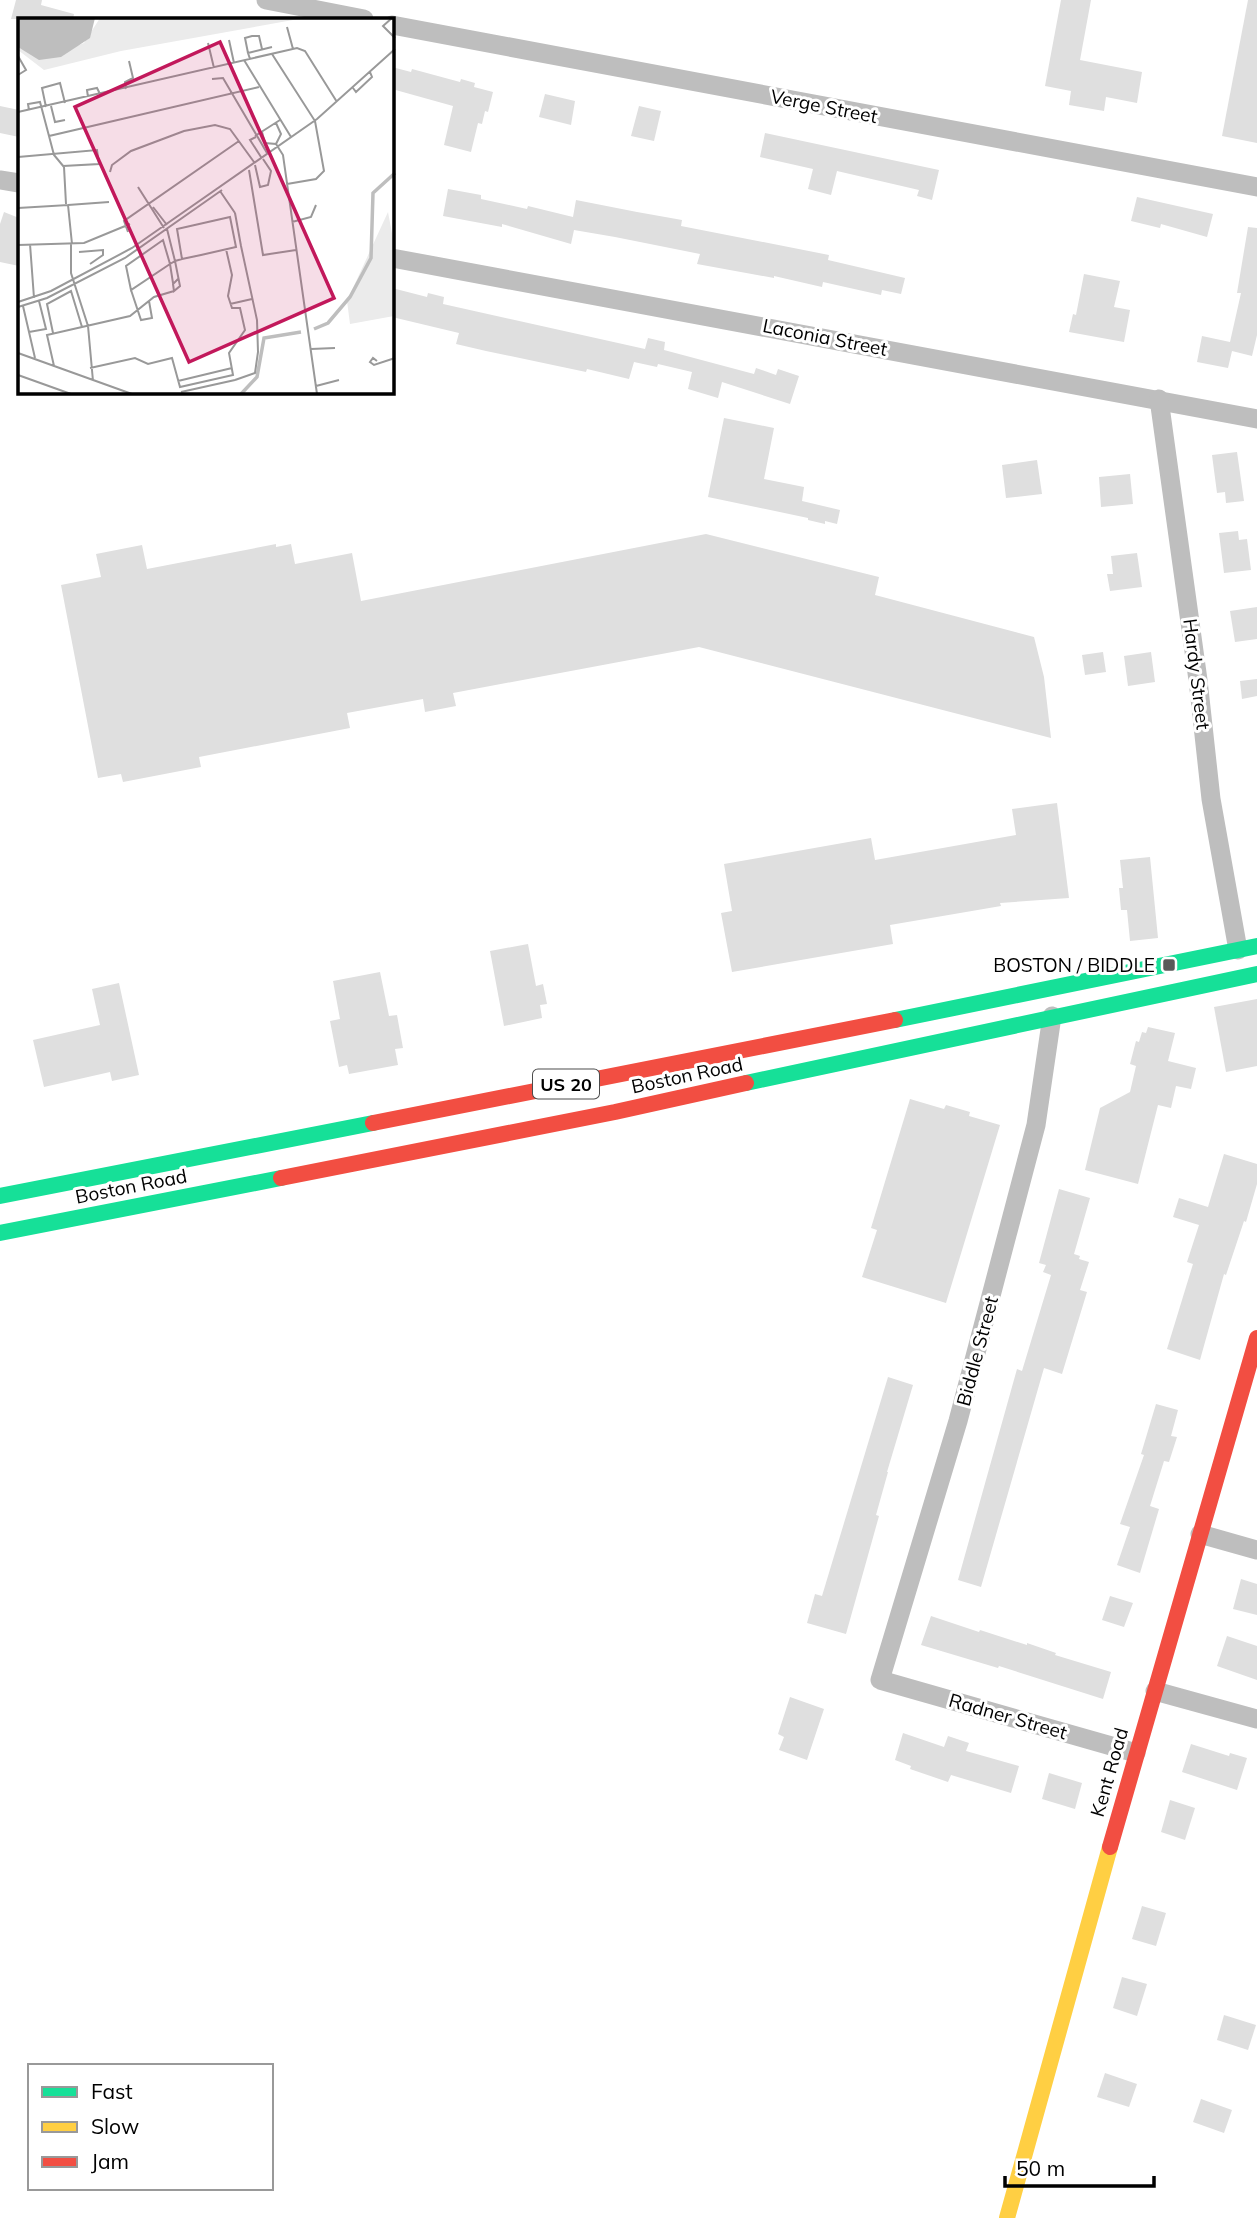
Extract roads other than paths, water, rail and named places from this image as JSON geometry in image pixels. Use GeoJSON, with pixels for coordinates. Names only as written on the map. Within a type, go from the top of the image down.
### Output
{"type":"FeatureCollection","features":[{"type":"Feature","properties":{"kind":"main road","name":"Boston Road"},"geometry":{"type":"LineString","coordinates":[[0,1196],[732,1053],[1247,948]]}},
{"type":"Feature","properties":{"kind":"main road","name":"Boston Road"},"geometry":{"type":"LineString","coordinates":[[0,1233],[603,1114],[1257,974]]}},
{"type":"Feature","properties":{"kind":"main road","name":"Kent Road"},"geometry":{"type":"LineString","coordinates":[[1007,2218],[1136,1753],[1257,1338]]}},
{"type":"Feature","properties":{"kind":"street"},"geometry":{"type":"LineString","coordinates":[[266,0],[359,18]]}},
{"type":"Feature","properties":{"kind":"street","name":"Verge Street"},"geometry":{"type":"LineString","coordinates":[[394,25],[1257,187]]}},
{"type":"Feature","properties":{"kind":"street"},"geometry":{"type":"LineString","coordinates":[[0,180],[18,183]]}},
{"type":"Feature","properties":{"kind":"street","name":"Laconia Street"},"geometry":{"type":"LineString","coordinates":[[394,258],[1257,419]]}},
{"type":"Feature","properties":{"kind":"street","name":"Hardy Street"},"geometry":{"type":"LineString","coordinates":[[1158,399],[1198,680],[1211,799],[1247,948]]}},
{"type":"Feature","properties":{"kind":"street","name":"Biddle Street"},"geometry":{"type":"LineString","coordinates":[[880,1680],[958,1421],[1036,1125],[1052,1016]]}},
{"type":"Feature","properties":{"kind":"street"},"geometry":{"type":"LineString","coordinates":[[1200,1534],[1257,1550]]}},
{"type":"Feature","properties":{"kind":"street","name":"Radner Street"},"geometry":{"type":"LineString","coordinates":[[880,1680],[1136,1753]]}},
{"type":"Feature","properties":{"kind":"street"},"geometry":{"type":"LineString","coordinates":[[1154,1691],[1257,1719]]}},
{"type":"Feature","properties":{"kind":"place","name":"BOSTON / BIDDLE"},"geometry":{"type":"Point","coordinates":[1169,965]}}]}
